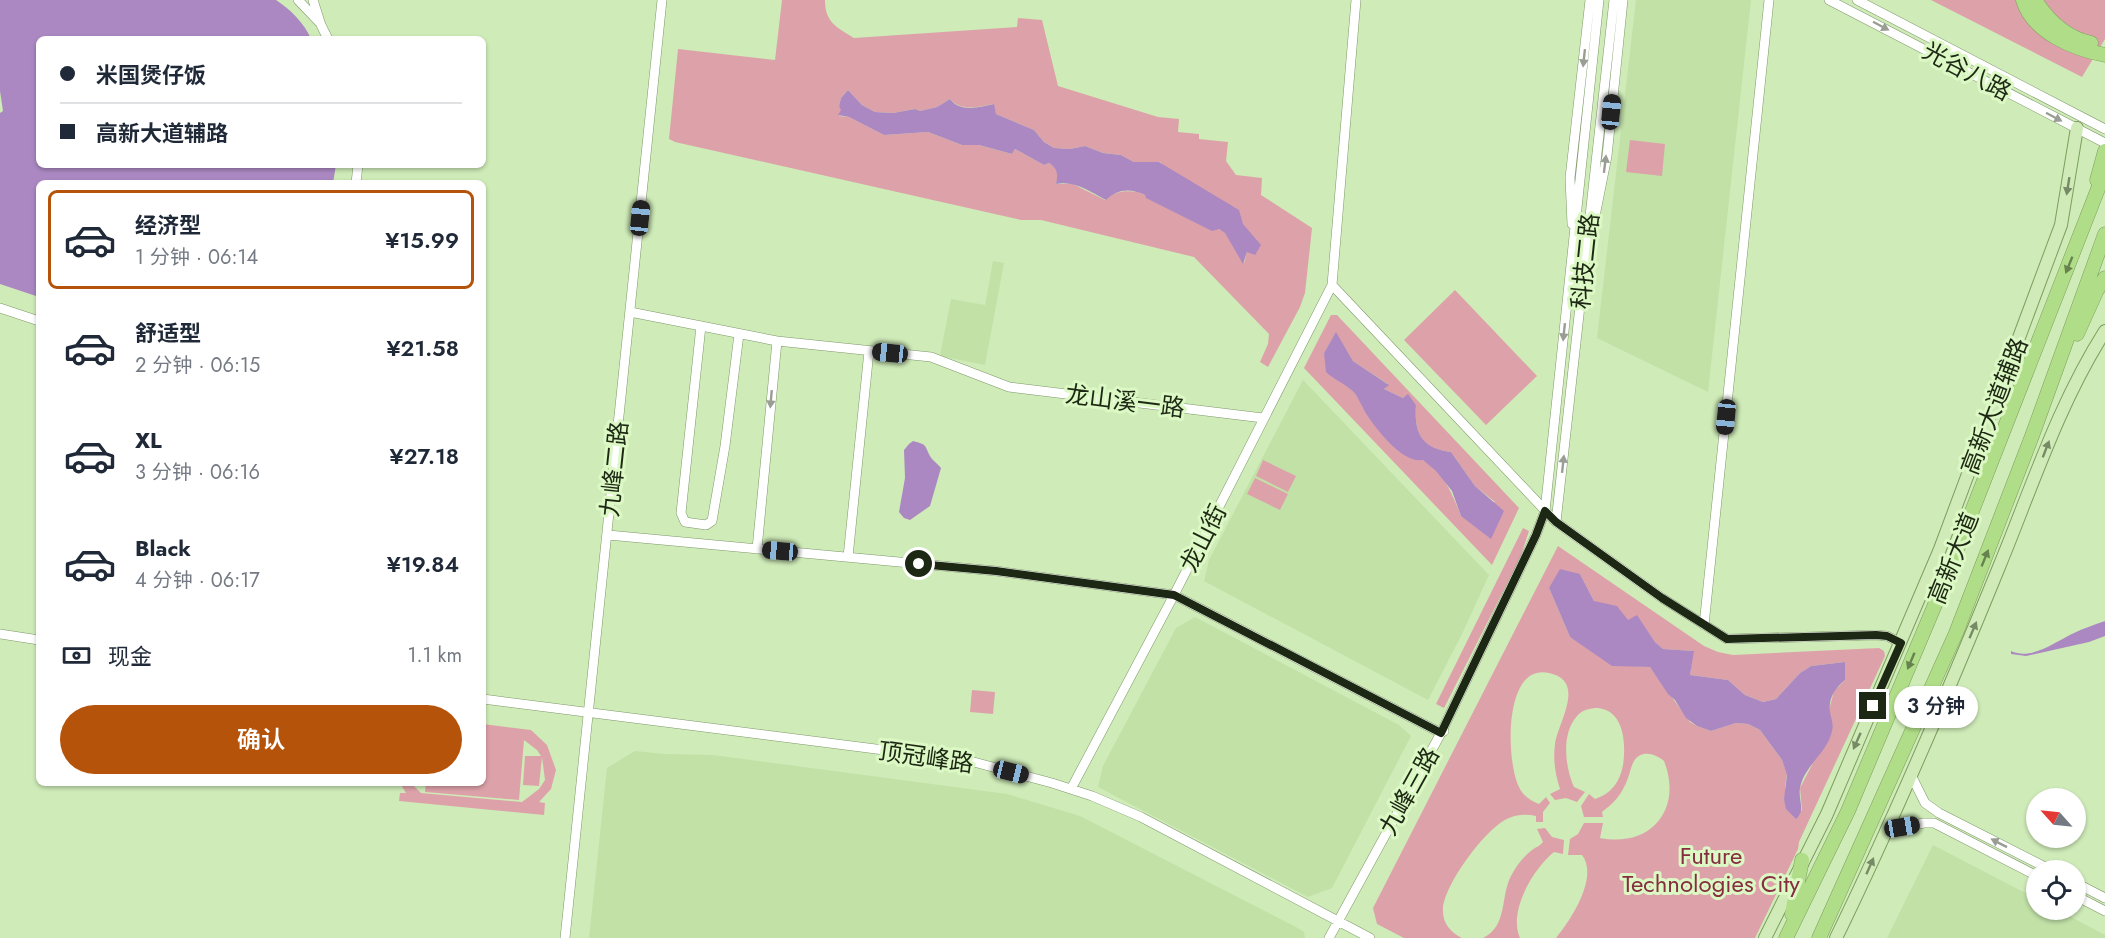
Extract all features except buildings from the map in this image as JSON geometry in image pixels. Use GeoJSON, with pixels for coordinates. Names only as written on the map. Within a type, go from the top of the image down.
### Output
{"type":"FeatureCollection","features":[{"type":"Feature","properties":{"kind":"highway"},"geometry":{"type":"LineString","coordinates":[[2023,0],[2034,21],[2049,32],[2067,44],[2105,55]]}},
{"type":"Feature","properties":{"kind":"highway"},"geometry":{"type":"LineString","coordinates":[[2034,0],[2052,23],[2082,41],[2105,46]]}},
{"type":"Feature","properties":{"kind":"highway"},"geometry":{"type":"LineString","coordinates":[[2086,223],[2105,151]]}},
{"type":"Feature","properties":{"kind":"highway","name":"高新大道"},"geometry":{"type":"LineString","coordinates":[[1787,937],[1848,811],[1942,588],[2105,171]]}},
{"type":"Feature","properties":{"kind":"highway","name":"高新大道"},"geometry":{"type":"LineString","coordinates":[[1819,938],[1956,633],[2014,486],[2105,234]]}},
{"type":"Feature","properties":{"kind":"highway"},"geometry":{"type":"LineString","coordinates":[[2014,486],[2097,290],[2105,278]]}},
{"type":"Feature","properties":{"kind":"highway"},"geometry":{"type":"LineString","coordinates":[[2053,305],[2075,314]]}},
{"type":"Feature","properties":{"kind":"highway"},"geometry":{"type":"LineString","coordinates":[[1848,811],[1871,822]]}},
{"type":"Feature","properties":{"kind":"highway"},"geometry":{"type":"LineString","coordinates":[[1787,937],[1802,860]]}},
{"type":"Feature","properties":{"kind":"main road","name":"高新大道辅路"},"geometry":{"type":"LineString","coordinates":[[1765,938],[1827,814],[1835,790],[1940,549],[2061,225],[2077,129]]}},
{"type":"Feature","properties":{"kind":"main road"},"geometry":{"type":"LineString","coordinates":[[1836,938],[1954,676],[2057,419],[2076,379],[2105,331]]}},
{"type":"Feature","properties":{"kind":"main road"},"geometry":{"type":"LineString","coordinates":[[1940,549],[1978,495]]}},
{"type":"Feature","properties":{"kind":"main road"},"geometry":{"type":"LineString","coordinates":[[1954,676],[1956,633]]}},
{"type":"Feature","properties":{"kind":"main road"},"geometry":{"type":"LineString","coordinates":[[1826,924],[1855,898]]}},
{"type":"Feature","properties":{"kind":"street"},"geometry":{"type":"LineString","coordinates":[[298,0],[321,25]]}},
{"type":"Feature","properties":{"kind":"street"},"geometry":{"type":"LineString","coordinates":[[313,0],[326,36]]}},
{"type":"Feature","properties":{"kind":"street","name":"九峰二路"},"geometry":{"type":"LineString","coordinates":[[565,938],[662,0]]}},
{"type":"Feature","properties":{"kind":"street"},"geometry":{"type":"LineString","coordinates":[[1356,0],[1332,285],[1556,522],[1704,625],[1727,639],[1876,635],[1887,636],[1901,643]]}},
{"type":"Feature","properties":{"kind":"street"},"geometry":{"type":"LineString","coordinates":[[1574,241],[1570,208],[1570,178],[1590,0]]}},
{"type":"Feature","properties":{"kind":"street","name":"科技二路"},"geometry":{"type":"LineString","coordinates":[[1545,511],[1599,0]]}},
{"type":"Feature","properties":{"kind":"street","name":"科技二路"},"geometry":{"type":"LineString","coordinates":[[1556,522],[1614,0]]}},
{"type":"Feature","properties":{"kind":"street"},"geometry":{"type":"LineString","coordinates":[[1588,242],[1604,177],[1623,0]]}},
{"type":"Feature","properties":{"kind":"street"},"geometry":{"type":"LineString","coordinates":[[1704,625],[1769,0]]}},
{"type":"Feature","properties":{"kind":"street","name":"光谷八路"},"geometry":{"type":"LineString","coordinates":[[1829,0],[2105,142]]}},
{"type":"Feature","properties":{"kind":"street","name":"光谷八路"},"geometry":{"type":"LineString","coordinates":[[1857,0],[2105,129]]}},
{"type":"Feature","properties":{"kind":"street","name":"龙山街"},"geometry":{"type":"LineString","coordinates":[[1071,789],[1174,595],[1332,285]]}},
{"type":"Feature","properties":{"kind":"street"},"geometry":{"type":"LineString","coordinates":[[0,308],[36,320]]}},
{"type":"Feature","properties":{"kind":"street","name":"龙山溪一路"},"geometry":{"type":"LineString","coordinates":[[630,312],[777,341],[931,357],[1008,387],[1263,418]]}},
{"type":"Feature","properties":{"kind":"street"},"geometry":{"type":"LineString","coordinates":[[701,326],[681,513],[685,522],[706,525],[712,521],[725,446],[739,334]]}},
{"type":"Feature","properties":{"kind":"street"},"geometry":{"type":"LineString","coordinates":[[757,549],[777,341]]}},
{"type":"Feature","properties":{"kind":"street"},"geometry":{"type":"LineString","coordinates":[[848,557],[869,351]]}},
{"type":"Feature","properties":{"kind":"street","name":"九峰三路"},"geometry":{"type":"LineString","coordinates":[[1329,938],[1445,731],[1545,511]]}},
{"type":"Feature","properties":{"kind":"street"},"geometry":{"type":"LineString","coordinates":[[608,535],[996,571],[1174,595],[1445,731]]}},
{"type":"Feature","properties":{"kind":"street"},"geometry":{"type":"LineString","coordinates":[[0,634],[36,640]]}},
{"type":"Feature","properties":{"kind":"street","name":"顶冠峰路"},"geometry":{"type":"LineString","coordinates":[[486,699],[970,761],[1071,789],[1141,817],[1370,938]]}},
{"type":"Feature","properties":{"kind":"street"},"geometry":{"type":"LineString","coordinates":[[1911,775],[1926,802],[1939,813],[2031,860]]}},
{"type":"Feature","properties":{"kind":"street"},"geometry":{"type":"LineString","coordinates":[[1885,831],[1934,823],[2026,870]]}},
{"type":"Feature","properties":{"kind":"street"},"geometry":{"type":"LineString","coordinates":[[2086,888],[2105,898]]}},
{"type":"Feature","properties":{"kind":"street"},"geometry":{"type":"LineString","coordinates":[[2086,901],[2105,911]]}},
{"type":"Feature","properties":{"kind":"shaded area"},"geometry":{"type":"Polygon","coordinates":[[[0,0],[276,0],[296,17],[309,36],[36,36],[36,168],[336,168],[334,180],[36,180],[36,296],[0,284],[0,113],[3,111],[0,91],[0,0]]]}},
{"type":"Feature","properties":{"kind":"shaded area"},"geometry":{"type":"Polygon","coordinates":[[[1636,0],[1751,0],[1708,392],[1597,338],[1636,0]]]}},
{"type":"Feature","properties":{"kind":"shaded area"},"geometry":{"type":"Polygon","coordinates":[[[848,90],[862,105],[875,112],[893,113],[915,109],[920,111],[937,107],[950,99],[965,108],[994,104],[996,114],[1034,130],[1044,142],[1054,148],[1070,149],[1085,146],[1103,153],[1121,155],[1134,162],[1159,162],[1239,210],[1243,224],[1261,245],[1255,255],[1247,252],[1243,264],[1225,233],[1219,229],[1212,231],[1140,193],[1120,192],[1106,200],[1075,185],[1056,184],[1057,172],[1052,165],[1049,163],[1044,165],[1015,149],[1012,154],[979,145],[962,145],[928,132],[884,135],[849,117],[838,115],[841,110],[839,106],[841,98],[848,90]]]}},
{"type":"Feature","properties":{"kind":"shaded area"},"geometry":{"type":"Polygon","coordinates":[[[993,261],[1004,263],[985,365],[940,356],[951,299],[985,305],[993,261]]]}},
{"type":"Feature","properties":{"kind":"shaded area"},"geometry":{"type":"Polygon","coordinates":[[[1336,332],[1353,361],[1389,385],[1384,389],[1403,398],[1408,394],[1416,405],[1416,424],[1426,443],[1451,452],[1475,486],[1504,511],[1491,539],[1461,516],[1452,491],[1436,471],[1423,460],[1407,457],[1391,445],[1371,421],[1352,391],[1326,372],[1324,353],[1336,332]]]}},
{"type":"Feature","properties":{"kind":"shaded area"},"geometry":{"type":"Polygon","coordinates":[[[1303,380],[1489,575],[1428,700],[1204,581],[1209,560],[1303,380]]]}},
{"type":"Feature","properties":{"kind":"shaded area"},"geometry":{"type":"Polygon","coordinates":[[[913,441],[925,446],[931,458],[941,468],[930,506],[910,520],[904,518],[899,512],[905,478],[904,450],[913,441]]]}},
{"type":"Feature","properties":{"kind":"shaded area"},"geometry":{"type":"Polygon","coordinates":[[[1560,569],[1580,574],[1594,601],[1617,606],[1628,620],[1637,615],[1655,642],[1663,649],[1694,651],[1690,675],[1728,680],[1745,695],[1763,702],[1776,699],[1800,673],[1811,666],[1845,662],[1845,680],[1835,690],[1830,703],[1833,726],[1830,739],[1802,780],[1801,812],[1796,819],[1786,809],[1784,799],[1787,775],[1782,760],[1760,730],[1748,724],[1736,723],[1711,731],[1697,726],[1686,718],[1650,667],[1612,666],[1570,637],[1549,588],[1560,569]]]}},
{"type":"Feature","properties":{"kind":"shaded area"},"geometry":{"type":"Polygon","coordinates":[[[1195,617],[1399,725],[1411,736],[1332,888],[1308,897],[1098,787],[1103,766],[1176,628],[1195,617]]]}},
{"type":"Feature","properties":{"kind":"shaded area"},"geometry":{"type":"Polygon","coordinates":[[[2105,621],[2105,636],[2089,642],[2026,656],[2011,654],[2011,651],[2027,654],[2035,652],[2105,621]]]}},
{"type":"Feature","properties":{"kind":"shaded area"},"geometry":{"type":"Polygon","coordinates":[[[635,751],[713,755],[1007,794],[1080,816],[1296,927],[1304,932],[1305,938],[589,938],[607,768],[635,751]]]}},
{"type":"Feature","properties":{"kind":"shaded area"},"geometry":{"type":"Polygon","coordinates":[[[1933,845],[2026,893],[2026,920],[2077,920],[2105,935],[2105,938],[1887,938],[1933,845]]]}},
{"type":"Feature","properties":{"kind":"green space"},"geometry":{"type":"Polygon","coordinates":[[[782,0],[825,0],[829,19],[854,38],[1017,27],[1018,18],[1042,20],[1058,86],[1158,117],[1179,119],[1178,132],[1199,134],[1199,139],[1228,142],[1226,161],[1236,175],[1262,178],[1261,195],[1312,228],[1305,293],[1268,367],[1260,362],[1268,344],[1269,334],[1194,257],[1041,220],[1021,220],[669,139],[678,49],[775,60],[782,0]],[[848,90],[841,98],[839,106],[842,110],[839,116],[849,117],[884,135],[928,132],[962,145],[979,145],[1012,154],[1015,149],[1044,165],[1049,163],[1052,165],[1057,172],[1056,184],[1073,184],[1105,200],[1120,192],[1138,192],[1225,232],[1244,263],[1247,252],[1160,162],[1134,162],[1121,155],[1103,153],[1085,146],[1070,149],[1054,148],[1044,142],[1034,130],[996,114],[993,104],[965,107],[959,106],[950,99],[937,107],[893,113],[875,112],[862,105],[848,90]]]}},
{"type":"Feature","properties":{"kind":"green space"},"geometry":{"type":"Polygon","coordinates":[[[1931,0],[2105,0],[2105,39],[2082,77],[1931,0]]]}},
{"type":"Feature","properties":{"kind":"green space"},"geometry":{"type":"Polygon","coordinates":[[[1630,140],[1665,144],[1662,176],[1626,172],[1630,140]]]}},
{"type":"Feature","properties":{"kind":"green space"},"geometry":{"type":"Polygon","coordinates":[[[1455,290],[1537,376],[1486,425],[1404,340],[1455,290]]]}},
{"type":"Feature","properties":{"kind":"green space"},"geometry":{"type":"Polygon","coordinates":[[[1331,315],[1337,315],[1519,508],[1492,565],[1304,368],[1331,315]],[[1336,333],[1324,353],[1390,443],[1402,452],[1423,460],[1442,477],[1461,516],[1495,502],[1475,486],[1451,452],[1426,443],[1418,432],[1416,405],[1408,395],[1403,398],[1384,389],[1388,384],[1353,361],[1336,333]]]}},
{"type":"Feature","properties":{"kind":"green space"},"geometry":{"type":"Polygon","coordinates":[[[1263,460],[1296,476],[1288,492],[1256,476],[1263,460]]]}},
{"type":"Feature","properties":{"kind":"green space"},"geometry":{"type":"Polygon","coordinates":[[[1255,478],[1288,494],[1280,510],[1247,494],[1255,478]]]}},
{"type":"Feature","properties":{"kind":"green space"},"geometry":{"type":"Polygon","coordinates":[[[1523,528],[1529,531],[1520,558],[1444,708],[1436,704],[1523,528]]]}},
{"type":"Feature","properties":{"kind":"green space","name":"Future Technologies City"},"geometry":{"type":"Polygon","coordinates":[[[1558,546],[1704,646],[1718,652],[1733,655],[1879,648],[1884,651],[1885,656],[1755,938],[1556,938],[1569,921],[1581,898],[1587,875],[1582,855],[1568,855],[1570,839],[1578,834],[1584,823],[1603,823],[1600,838],[1618,840],[1648,831],[1666,809],[1669,778],[1664,761],[1657,756],[1641,755],[1634,761],[1620,795],[1602,812],[1603,817],[1584,817],[1581,806],[1589,794],[1595,799],[1606,794],[1614,786],[1622,771],[1624,757],[1622,730],[1614,715],[1607,710],[1589,709],[1579,714],[1572,723],[1566,751],[1568,770],[1574,787],[1585,792],[1577,802],[1566,798],[1555,800],[1550,794],[1560,789],[1555,766],[1555,744],[1568,693],[1566,684],[1560,677],[1549,673],[1534,674],[1523,683],[1516,698],[1512,716],[1511,737],[1515,774],[1521,790],[1536,803],[1539,804],[1546,797],[1550,803],[1543,812],[1543,822],[1536,822],[1536,816],[1522,815],[1512,817],[1500,824],[1478,844],[1458,872],[1445,899],[1443,914],[1448,927],[1462,938],[1404,938],[1377,924],[1373,908],[1558,546]],[[1580,574],[1549,588],[1570,637],[1633,666],[1650,667],[1690,722],[1711,731],[1736,723],[1748,724],[1760,730],[1782,760],[1787,774],[1785,787],[1802,811],[1800,788],[1816,757],[1831,719],[1829,710],[1834,691],[1845,680],[1845,662],[1811,666],[1800,673],[1776,699],[1763,702],[1745,695],[1728,680],[1690,675],[1693,651],[1663,649],[1655,642],[1637,616],[1628,621],[1594,601],[1580,574]]]}},
{"type":"Feature","properties":{"kind":"green space"},"geometry":{"type":"Polygon","coordinates":[[[972,690],[995,692],[993,714],[970,712],[972,690]]]}},
{"type":"Feature","properties":{"kind":"green space"},"geometry":{"type":"Polygon","coordinates":[[[486,724],[531,730],[547,745],[556,770],[551,789],[539,802],[545,803],[544,815],[399,801],[400,793],[406,793],[402,786],[414,786],[421,793],[522,802],[539,789],[545,780],[542,757],[539,786],[523,785],[525,756],[541,756],[524,740],[519,800],[425,792],[426,786],[486,786],[486,724]]]}},
{"type":"Feature","properties":{"kind":"green space","name":"Future Technologies City"},"geometry":{"type":"Polygon","coordinates":[[[1545,828],[1552,837],[1564,840],[1563,854],[1554,852],[1546,859],[1525,891],[1517,916],[1520,938],[1483,938],[1491,933],[1500,919],[1508,884],[1515,869],[1532,850],[1543,842],[1537,829],[1545,828]]]}},
{"type":"Feature","properties":{"kind":"route"},"geometry":{"type":"LineString","coordinates":[[919,564],[996,571],[1174,595],[1441,733],[1536,535],[1545,511],[1556,522],[1662,598],[1727,639],[1876,635],[1887,636],[1901,643],[1873,706]]}}]}
